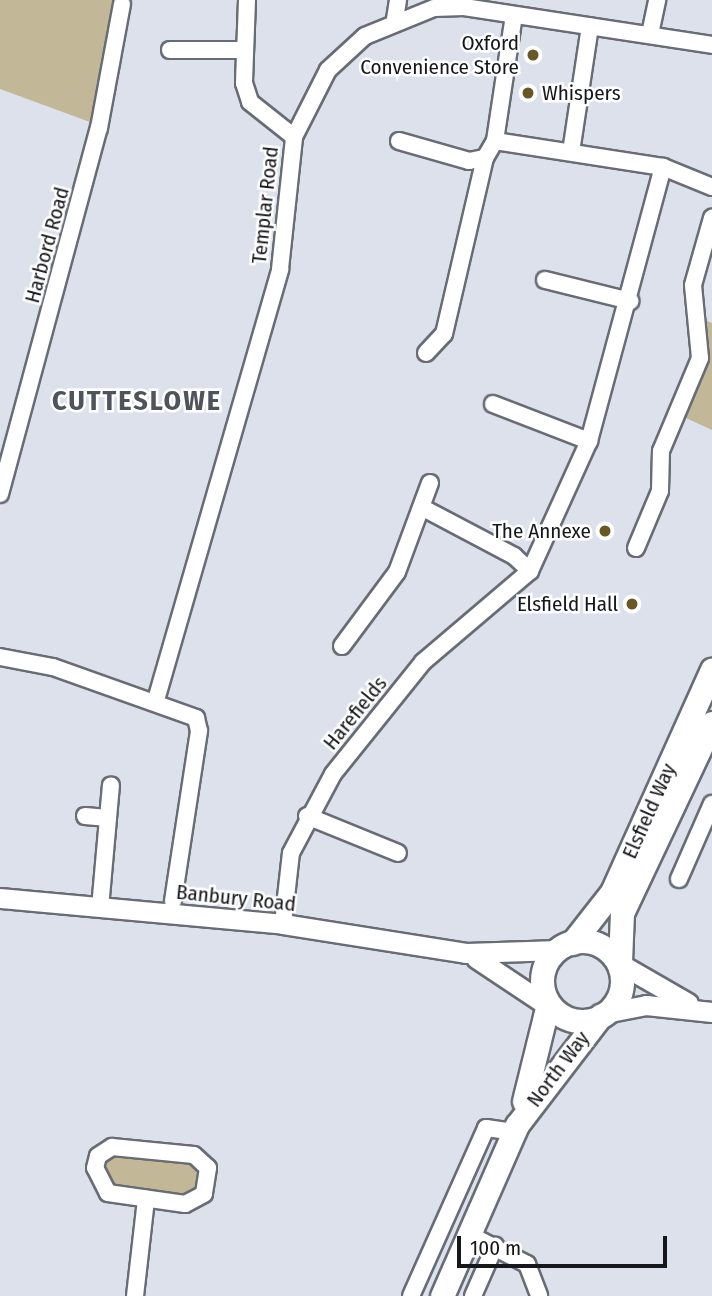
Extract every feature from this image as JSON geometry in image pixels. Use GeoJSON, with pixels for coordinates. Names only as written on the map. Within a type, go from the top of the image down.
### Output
{"type":"FeatureCollection","features":[{"type":"Feature","properties":{"kind":"highway","name":"Elsfield Way"},"geometry":{"type":"LineString","coordinates":[[565,946],[607,902],[712,669]]}},
{"type":"Feature","properties":{"kind":"highway","name":"Elsfield Way"},"geometry":{"type":"LineString","coordinates":[[621,963],[618,926],[628,898],[712,723]]}},
{"type":"Feature","properties":{"kind":"highway"},"geometry":{"type":"LineString","coordinates":[[599,944],[621,963],[622,983],[603,1014],[569,1019],[546,1006],[543,978],[565,946],[599,944]]}},
{"type":"Feature","properties":{"kind":"highway","name":"North Way"},"geometry":{"type":"LineString","coordinates":[[442,1296],[515,1128],[546,1006]]}},
{"type":"Feature","properties":{"kind":"highway","name":"North Way"},"geometry":{"type":"LineString","coordinates":[[515,1128],[603,1014]]}},
{"type":"Feature","properties":{"kind":"main road","name":"Banbury Road"},"geometry":{"type":"LineString","coordinates":[[0,898],[283,924],[466,953],[565,946]]}},
{"type":"Feature","properties":{"kind":"main road","name":"Banbury Road"},"geometry":{"type":"LineString","coordinates":[[466,953],[546,1006]]}},
{"type":"Feature","properties":{"kind":"main road"},"geometry":{"type":"LineString","coordinates":[[621,963],[707,1010]]}},
{"type":"Feature","properties":{"kind":"main road"},"geometry":{"type":"LineString","coordinates":[[603,1014],[646,1005],[707,1010]]}},
{"type":"Feature","properties":{"kind":"street"},"geometry":{"type":"LineString","coordinates":[[247,0],[244,50],[250,102],[294,136]]}},
{"type":"Feature","properties":{"kind":"street"},"geometry":{"type":"LineString","coordinates":[[395,19],[398,0]]}},
{"type":"Feature","properties":{"kind":"street"},"geometry":{"type":"LineString","coordinates":[[426,353],[444,334],[485,158],[495,141],[519,16],[526,0]]}},
{"type":"Feature","properties":{"kind":"street"},"geometry":{"type":"LineString","coordinates":[[650,34],[657,0]]}},
{"type":"Feature","properties":{"kind":"street","name":"Harbord Road"},"geometry":{"type":"LineString","coordinates":[[0,494],[99,128],[122,4]]}},
{"type":"Feature","properties":{"kind":"street","name":"Templar Road"},"geometry":{"type":"LineString","coordinates":[[156,700],[281,269],[294,136],[328,70],[365,36],[395,19],[464,6],[712,45]]}},
{"type":"Feature","properties":{"kind":"street"},"geometry":{"type":"LineString","coordinates":[[571,152],[590,26]]}},
{"type":"Feature","properties":{"kind":"street"},"geometry":{"type":"LineString","coordinates":[[170,50],[244,50]]}},
{"type":"Feature","properties":{"kind":"street"},"geometry":{"type":"LineString","coordinates":[[399,141],[469,161],[485,158]]}},
{"type":"Feature","properties":{"kind":"street"},"geometry":{"type":"LineString","coordinates":[[495,141],[663,167],[712,187]]}},
{"type":"Feature","properties":{"kind":"street","name":"Harefields"},"geometry":{"type":"LineString","coordinates":[[283,924],[291,853],[307,816],[423,662],[530,571],[589,441],[630,301],[663,167]]}},
{"type":"Feature","properties":{"kind":"street"},"geometry":{"type":"LineString","coordinates":[[636,548],[660,491],[661,451],[700,358],[693,285],[712,218]]}},
{"type":"Feature","properties":{"kind":"street"},"geometry":{"type":"LineString","coordinates":[[545,280],[630,301]]}},
{"type":"Feature","properties":{"kind":"street"},"geometry":{"type":"LineString","coordinates":[[493,404],[589,441]]}},
{"type":"Feature","properties":{"kind":"street"},"geometry":{"type":"LineString","coordinates":[[342,646],[397,572],[425,509],[430,483]]}},
{"type":"Feature","properties":{"kind":"street"},"geometry":{"type":"LineString","coordinates":[[425,509],[514,556],[530,571]]}},
{"type":"Feature","properties":{"kind":"street"},"geometry":{"type":"LineString","coordinates":[[0,657],[185,710],[199,731],[173,898]]}},
{"type":"Feature","properties":{"kind":"street"},"geometry":{"type":"LineString","coordinates":[[100,908],[111,785]]}},
{"type":"Feature","properties":{"kind":"street"},"geometry":{"type":"LineString","coordinates":[[679,879],[712,804]]}},
{"type":"Feature","properties":{"kind":"street"},"geometry":{"type":"LineString","coordinates":[[85,816],[108,818]]}},
{"type":"Feature","properties":{"kind":"street"},"geometry":{"type":"LineString","coordinates":[[307,816],[398,853]]}},
{"type":"Feature","properties":{"kind":"street"},"geometry":{"type":"LineString","coordinates":[[411,1296],[486,1128],[515,1128]]}},
{"type":"Feature","properties":{"kind":"street"},"geometry":{"type":"LineString","coordinates":[[112,1147],[181,1154],[208,1168],[204,1194],[195,1200],[146,1199],[101,1188],[98,1156],[112,1147]]}},
{"type":"Feature","properties":{"kind":"street"},"geometry":{"type":"LineString","coordinates":[[135,1296],[146,1199]]}},
{"type":"Feature","properties":{"kind":"street"},"geometry":{"type":"LineString","coordinates":[[470,1235],[527,1264],[540,1296]]}},
{"type":"Feature","properties":{"kind":"street"},"geometry":{"type":"LineString","coordinates":[[473,1296],[495,1246]]}},
{"type":"Feature","properties":{"kind":"shaded area"},"geometry":{"type":"Polygon","coordinates":[[[0,0],[114,0],[90,122],[0,89],[0,0]]]}},
{"type":"Feature","properties":{"kind":"shaded area"},"geometry":{"type":"Polygon","coordinates":[[[707,321],[712,323],[712,430],[686,418],[708,362],[707,321]]]}},
{"type":"Feature","properties":{"kind":"shaded area"},"geometry":{"type":"Polygon","coordinates":[[[113,1153],[191,1161],[202,1181],[186,1198],[113,1188],[102,1169],[113,1153]]]}},
{"type":"Feature","properties":{"kind":"place","name":"Oxford Convenience Store"},"geometry":{"type":"Point","coordinates":[533,55]}},
{"type":"Feature","properties":{"kind":"place","name":"Whispers"},"geometry":{"type":"Point","coordinates":[528,93]}},
{"type":"Feature","properties":{"kind":"place","name":"The Annexe"},"geometry":{"type":"Point","coordinates":[605,531]}},
{"type":"Feature","properties":{"kind":"place","name":"Elsfield Hall"},"geometry":{"type":"Point","coordinates":[632,604]}},
{"type":"Feature","properties":{"kind":"district","name":"CUTTESLOWE"},"geometry":{"type":"Point","coordinates":[137,401]}}]}
